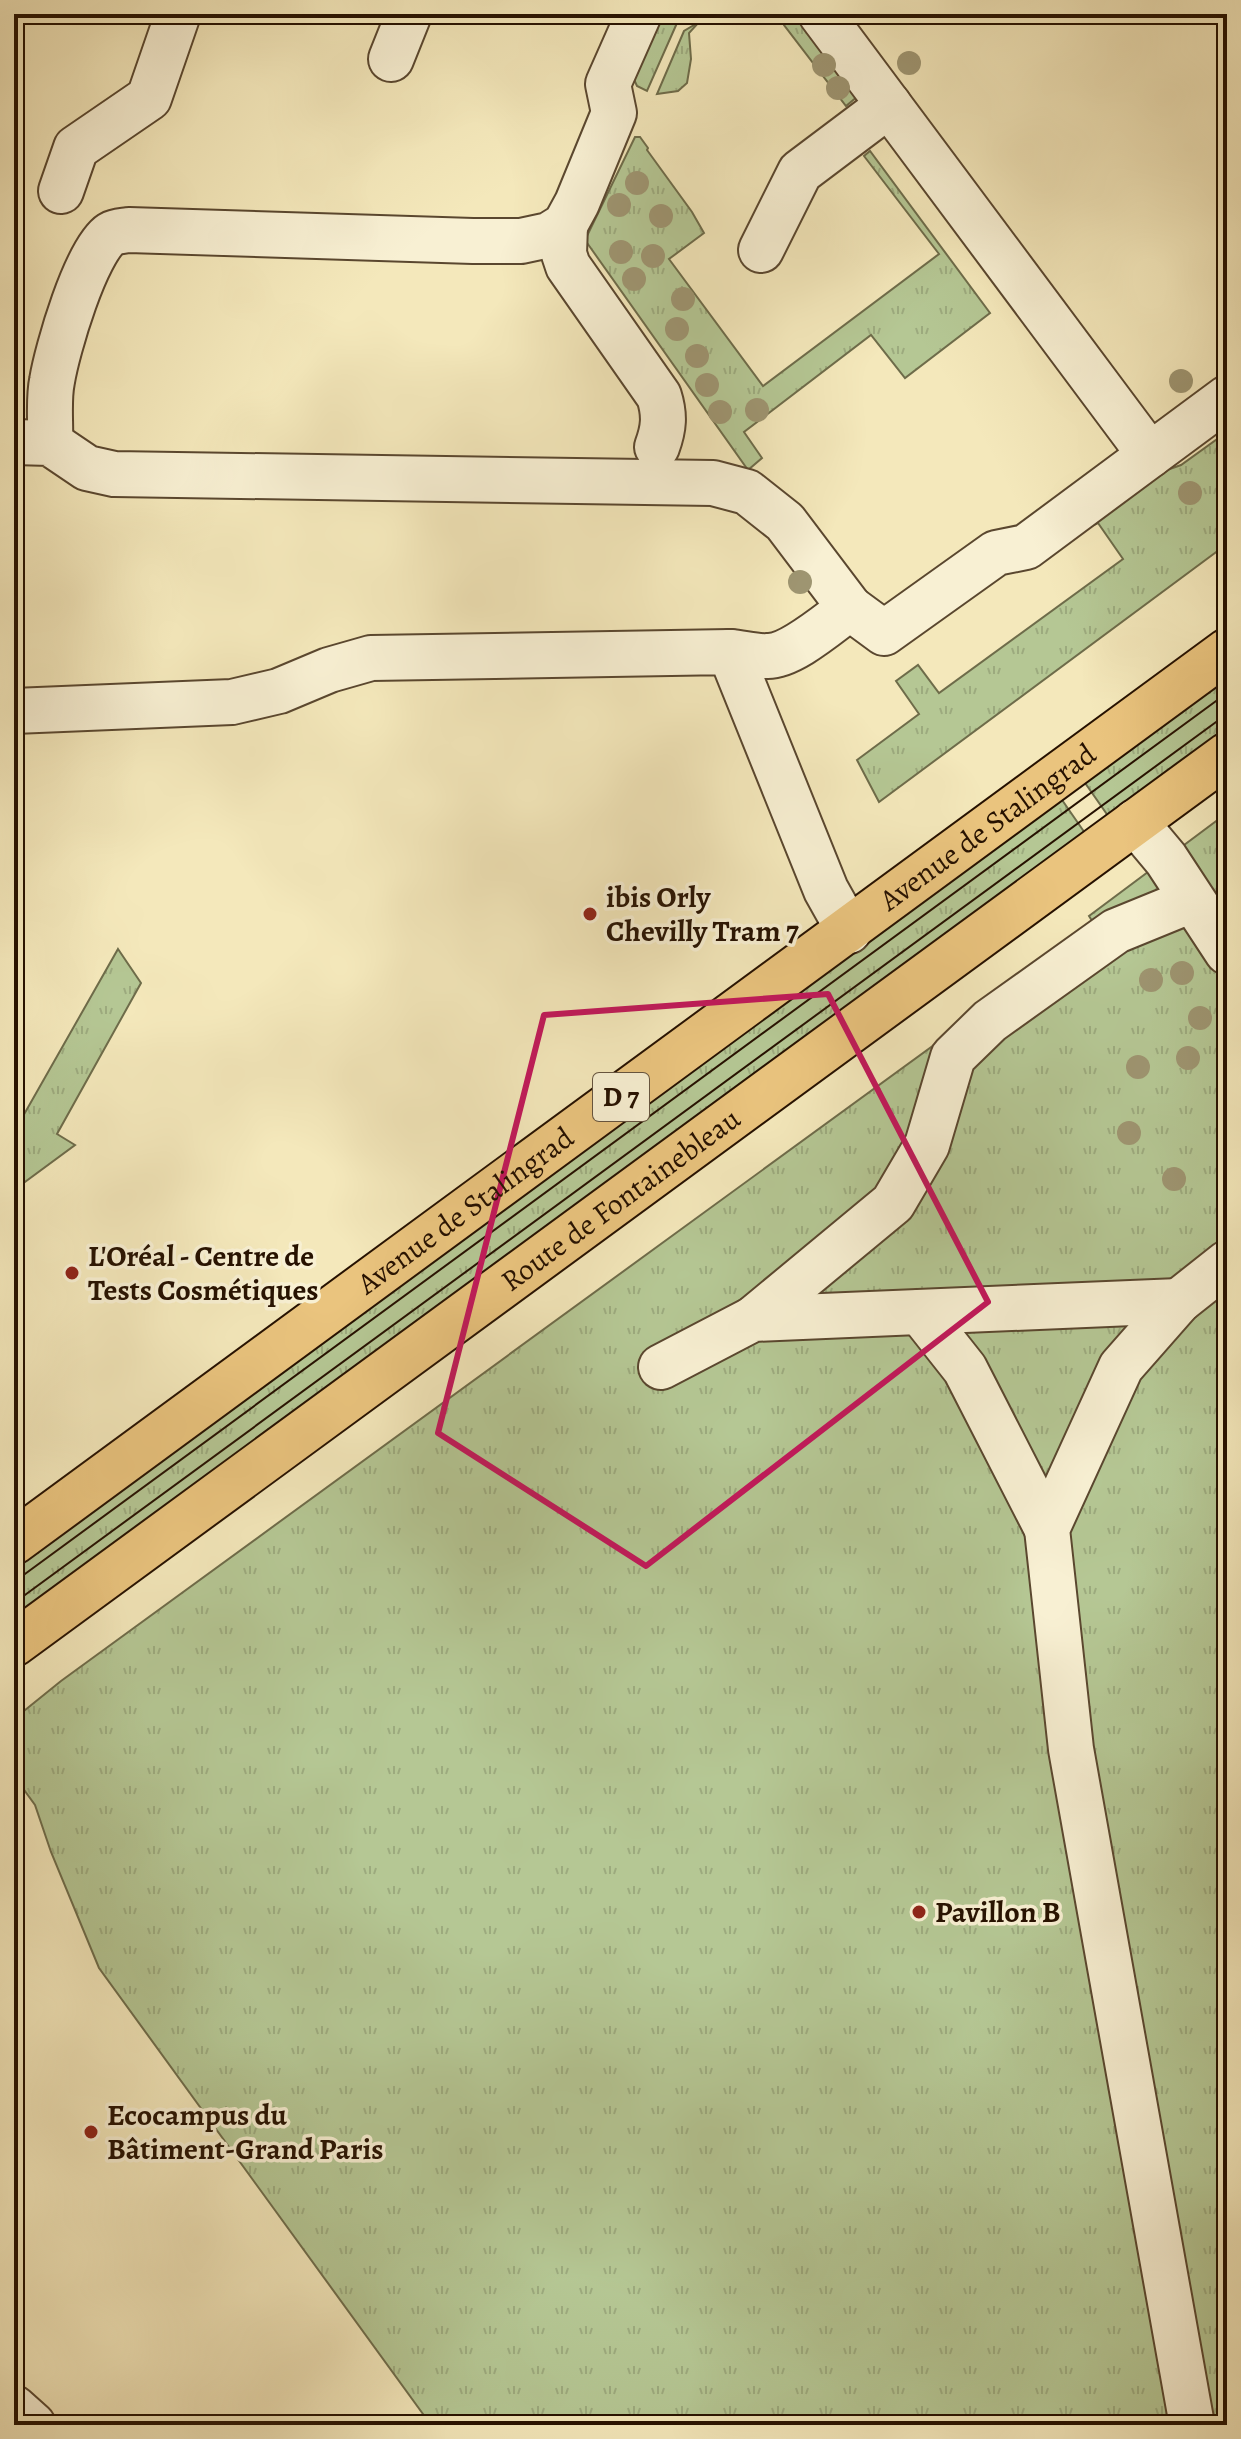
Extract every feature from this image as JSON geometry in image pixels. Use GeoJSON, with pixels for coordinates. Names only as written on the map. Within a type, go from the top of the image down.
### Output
{"type":"FeatureCollection","features":[{"type":"Feature","properties":{"kind":"main road","name":"Avenue de Stalingrad"},"geometry":{"type":"LineString","coordinates":[[14,1542],[1227,651]]}},
{"type":"Feature","properties":{"kind":"main road","name":"Route de Fontainebleau"},"geometry":{"type":"LineString","coordinates":[[14,1644],[1227,755]]}},
{"type":"Feature","properties":{"kind":"street"},"geometry":{"type":"LineString","coordinates":[[61,191],[76,148],[149,98],[178,14]]}},
{"type":"Feature","properties":{"kind":"street"},"geometry":{"type":"LineString","coordinates":[[391,59],[409,14]]}},
{"type":"Feature","properties":{"kind":"street"},"geometry":{"type":"LineString","coordinates":[[639,14],[608,84],[614,113],[577,203],[553,231],[521,241],[113,232],[101,243],[65,327],[32,442],[87,468],[114,474],[713,483],[747,492],[785,522],[850,608],[884,633],[996,553],[1026,547],[1227,398]]}},
{"type":"Feature","properties":{"kind":"street"},"geometry":{"type":"LineString","coordinates":[[821,14],[1150,455]]}},
{"type":"Feature","properties":{"kind":"street"},"geometry":{"type":"LineString","coordinates":[[761,250],[800,172],[889,105]]}},
{"type":"Feature","properties":{"kind":"street"},"geometry":{"type":"LineString","coordinates":[[553,231],[568,266],[659,396],[664,413],[663,431],[650,436]]}},
{"type":"Feature","properties":{"kind":"street"},"geometry":{"type":"LineString","coordinates":[[14,711],[232,702],[279,691],[329,670],[371,658],[730,652],[769,657],[809,638],[850,608]]}},
{"type":"Feature","properties":{"kind":"street"},"geometry":{"type":"LineString","coordinates":[[730,652],[826,890],[849,931]]}},
{"type":"Feature","properties":{"kind":"street"},"geometry":{"type":"LineString","coordinates":[[1135,822],[1166,859],[1227,952]]}},
{"type":"Feature","properties":{"kind":"street"},"geometry":{"type":"LineString","coordinates":[[661,1367],[753,1319],[893,1203],[927,1145],[953,1057],[990,1021],[1116,931],[1192,900]]}},
{"type":"Feature","properties":{"kind":"street"},"geometry":{"type":"LineString","coordinates":[[1047,1529],[1121,1367],[1179,1301],[1227,1263]]}},
{"type":"Feature","properties":{"kind":"street"},"geometry":{"type":"LineString","coordinates":[[753,1319],[1179,1301]]}},
{"type":"Feature","properties":{"kind":"street"},"geometry":{"type":"LineString","coordinates":[[920,1312],[965,1369],[1047,1529],[1071,1749],[1192,2425]]}},
{"type":"Feature","properties":{"kind":"street"},"geometry":{"type":"LineString","coordinates":[[14,2408],[33,2425]]}},
{"type":"Feature","properties":{"kind":"highlighted area"},"geometry":{"type":"Polygon","coordinates":[[[828,994],[988,1302],[646,1566],[438,1433],[544,1015],[828,994]]]}},
{"type":"Feature","properties":{"kind":"green space"},"geometry":{"type":"Polygon","coordinates":[[[661,14],[690,14],[677,23],[647,91],[637,86],[632,75],[661,14]]]}},
{"type":"Feature","properties":{"kind":"green space"},"geometry":{"type":"Polygon","coordinates":[[[787,14],[805,14],[858,96],[846,106],[784,25],[783,17],[787,14]]]}},
{"type":"Feature","properties":{"kind":"green space"},"geometry":{"type":"Polygon","coordinates":[[[699,22],[689,33],[691,59],[687,83],[678,91],[657,94],[684,31],[699,22]]]}},
{"type":"Feature","properties":{"kind":"green space"},"geometry":{"type":"Polygon","coordinates":[[[635,137],[640,137],[648,148],[704,233],[669,259],[763,386],[939,254],[864,156],[870,151],[990,313],[905,378],[871,335],[744,432],[762,458],[748,470],[585,240],[635,137]]]}},
{"type":"Feature","properties":{"kind":"green space"},"geometry":{"type":"Polygon","coordinates":[[[1227,432],[1227,544],[879,802],[857,760],[919,714],[896,681],[918,665],[939,693],[1123,559],[1098,523],[1094,525],[1089,516],[1164,471],[1181,465],[1227,432]]]}},
{"type":"Feature","properties":{"kind":"green space"},"geometry":{"type":"Polygon","coordinates":[[[1227,674],[1227,734],[1111,820],[1083,780],[1227,674]]]}},
{"type":"Feature","properties":{"kind":"green space"},"geometry":{"type":"Polygon","coordinates":[[[1060,797],[1087,836],[14,1623],[14,1563],[1060,797]]]}},
{"type":"Feature","properties":{"kind":"green space"},"geometry":{"type":"Polygon","coordinates":[[[1227,813],[1227,2425],[431,2425],[99,1968],[35,1805],[14,1776],[14,1719],[61,1681],[1096,927],[1089,916],[1227,813]]]}},
{"type":"Feature","properties":{"kind":"green space"},"geometry":{"type":"Polygon","coordinates":[[[118,949],[141,983],[57,1134],[75,1145],[14,1190],[14,1132],[118,949]]]}},
{"type":"Feature","properties":{"kind":"tram line"},"geometry":{"type":"LineString","coordinates":[[14,1582],[1227,693]]}},
{"type":"Feature","properties":{"kind":"tram line"},"geometry":{"type":"LineString","coordinates":[[14,1603],[1227,714]]}},
{"type":"Feature","properties":{"kind":"place","name":"ibis Orly Chevilly Tram 7"},"geometry":{"type":"Point","coordinates":[590,914]}},
{"type":"Feature","properties":{"kind":"place","name":"L'Oréal - Centre de Tests Cosmétiques"},"geometry":{"type":"Point","coordinates":[72,1273]}},
{"type":"Feature","properties":{"kind":"place","name":"Pavillon B"},"geometry":{"type":"Point","coordinates":[919,1912]}},
{"type":"Feature","properties":{"kind":"place","name":"Ecocampus du Bâtiment-Grand Paris"},"geometry":{"type":"Point","coordinates":[91,2132]}}]}
